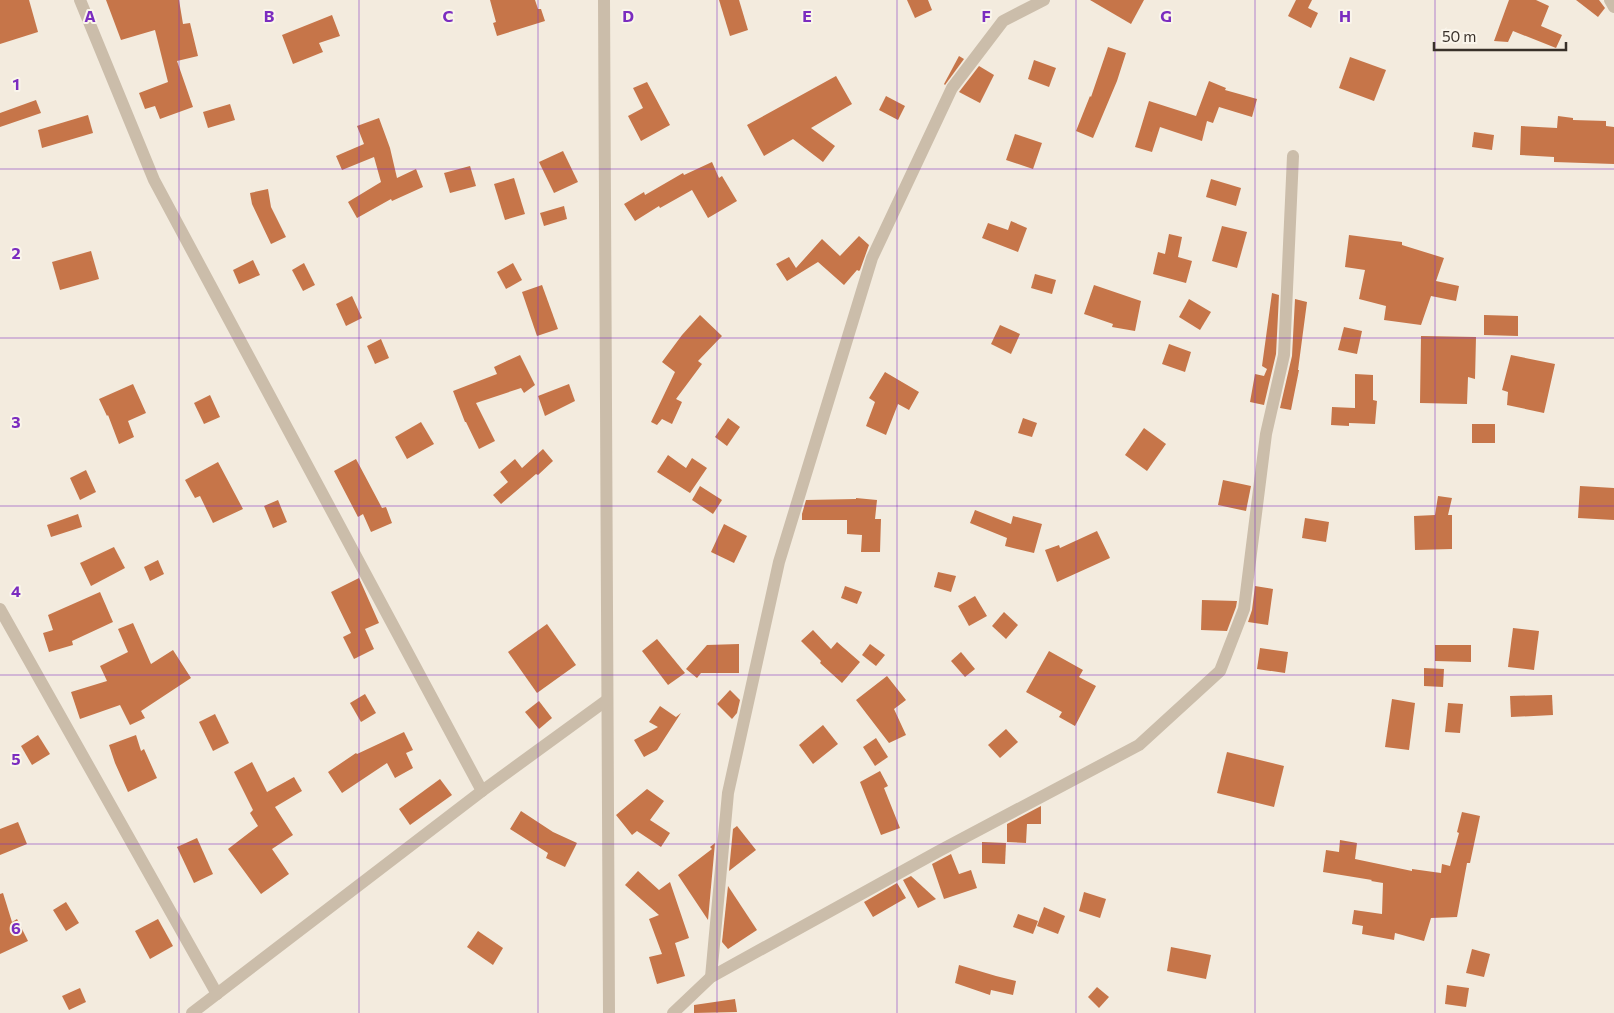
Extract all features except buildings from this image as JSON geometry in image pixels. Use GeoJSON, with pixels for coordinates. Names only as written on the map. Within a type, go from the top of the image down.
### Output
{"type":"FeatureCollection","features":[{"type":"Feature","properties":{"kind":"street"},"geometry":{"type":"LineString","coordinates":[[80,0],[154,180],[482,791]]}},
{"type":"Feature","properties":{"kind":"street"},"geometry":{"type":"LineString","coordinates":[[604,0],[609,1013]]}},
{"type":"Feature","properties":{"kind":"street"},"geometry":{"type":"LineString","coordinates":[[711,977],[728,794],[779,562],[872,258],[952,88],[1003,21],[1044,0]]}},
{"type":"Feature","properties":{"kind":"street"},"geometry":{"type":"LineString","coordinates":[[1610,0],[1614,7]]}},
{"type":"Feature","properties":{"kind":"street"},"geometry":{"type":"LineString","coordinates":[[673,1013],[711,977],[939,851],[1139,745],[1220,671],[1244,609],[1266,434],[1284,354],[1293,156]]}},
{"type":"Feature","properties":{"kind":"street"},"geometry":{"type":"LineString","coordinates":[[0,609],[217,994]]}},
{"type":"Feature","properties":{"kind":"street"},"geometry":{"type":"LineString","coordinates":[[192,1013],[482,791],[608,700]]}}]}
